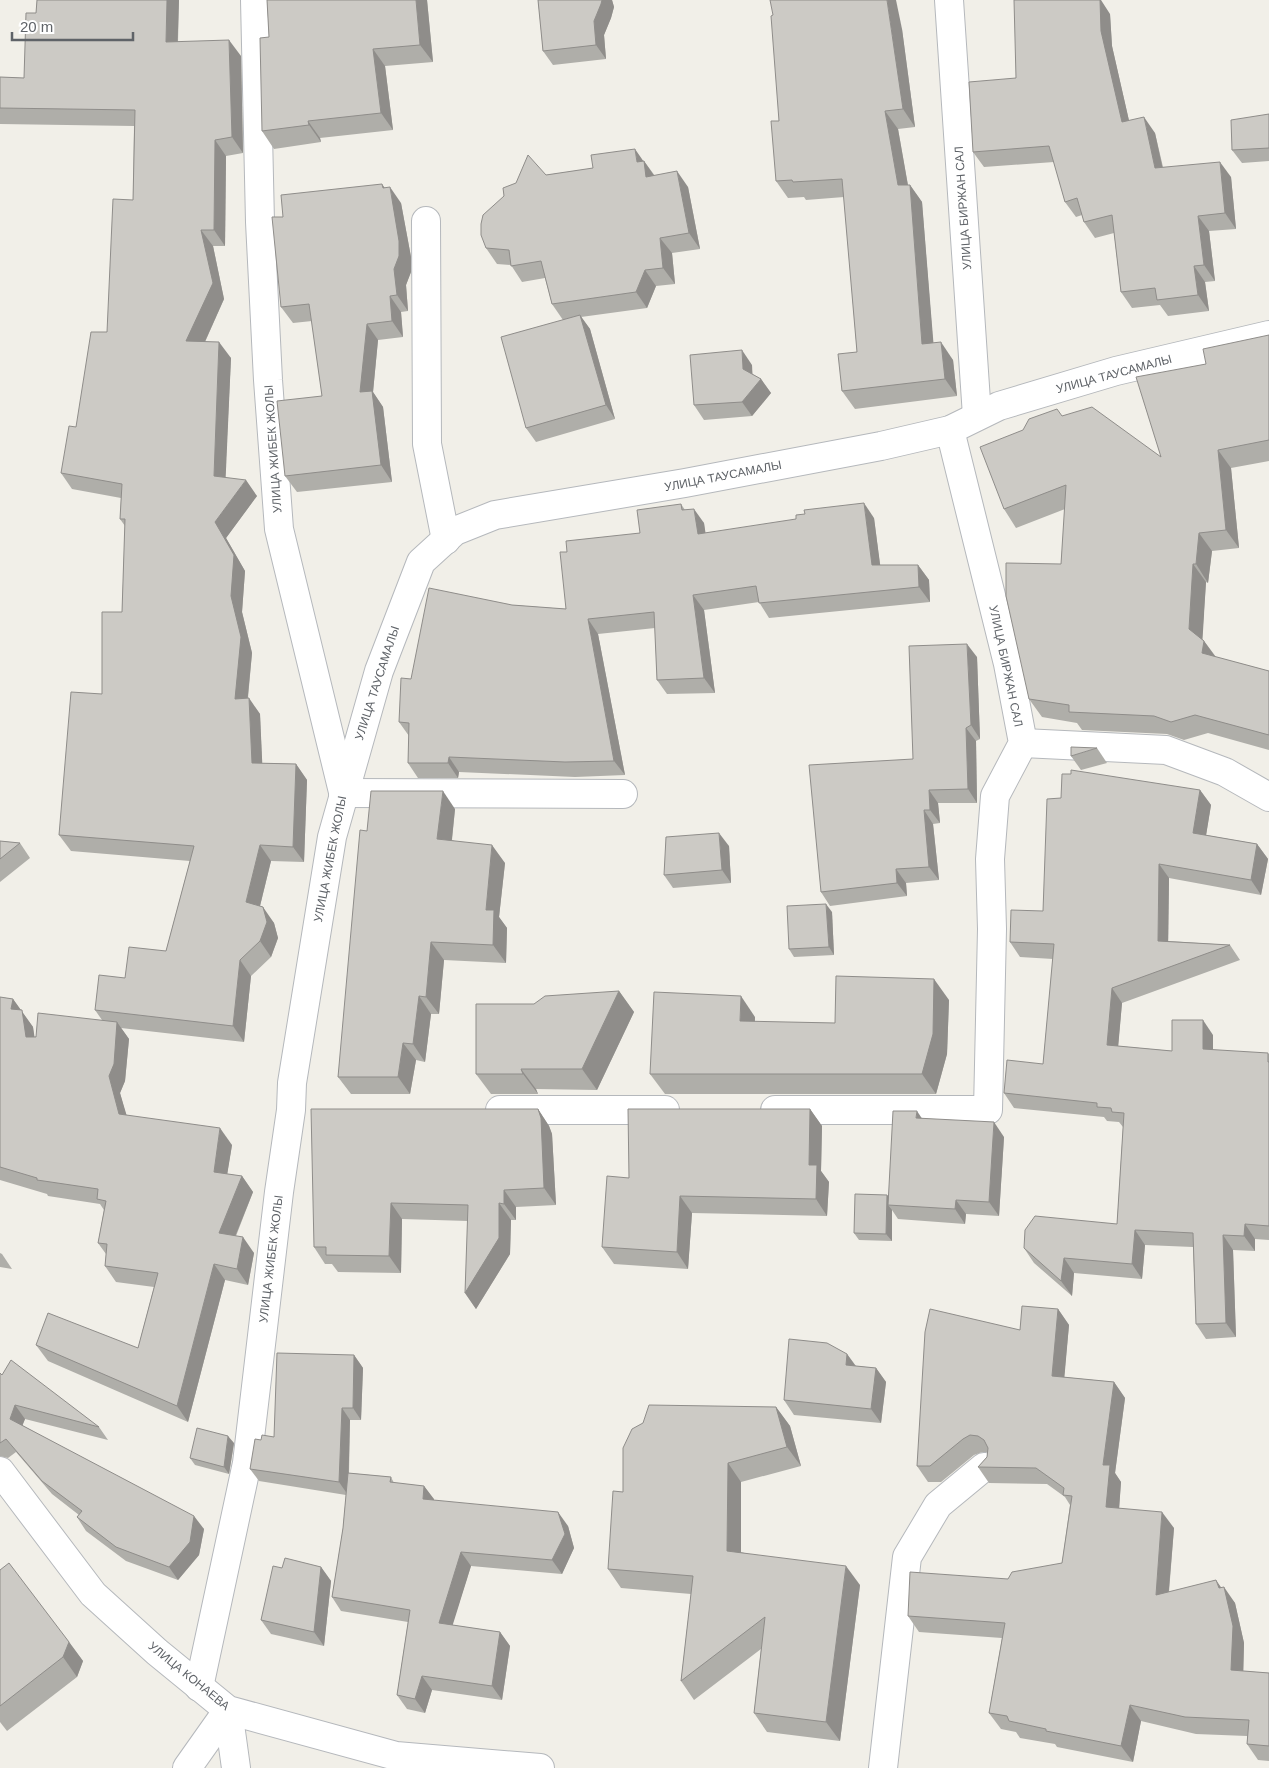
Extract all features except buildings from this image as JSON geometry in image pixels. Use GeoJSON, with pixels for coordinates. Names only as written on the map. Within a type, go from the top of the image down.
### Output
{"type":"FeatureCollection","features":[{"type":"Feature","properties":{"kind":"street","name":"УЛИЦА ЖИБЕК ЖОЛЫ"},"geometry":{"type":"LineString","coordinates":[[199,1687],[247,1463],[279,1192],[301,1110],[292,1083],[332,837],[344,794],[279,529],[268,380],[260,222],[255,0]]}},
{"type":"Feature","properties":{"kind":"street","name":"УЛИЦА БИРЖАН САЛ"},"geometry":{"type":"LineString","coordinates":[[949,0],[977,416]]}},
{"type":"Feature","properties":{"kind":"street"},"geometry":{"type":"LineString","coordinates":[[426,221],[427,444],[446,540]]}},
{"type":"Feature","properties":{"kind":"street","name":"УЛИЦА ТАУСАМАЛЫ"},"geometry":{"type":"LineString","coordinates":[[344,794],[379,671],[421,562],[456,531],[495,515],[685,483],[881,446],[950,430],[999,406],[1116,371],[1269,335]]}},
{"type":"Feature","properties":{"kind":"street","name":"УЛИЦА БИРЖАН САЛ"},"geometry":{"type":"LineString","coordinates":[[749,1110],[988,1110],[992,930],[990,859],[995,796],[1023,743],[1008,664],[950,430]]}},
{"type":"Feature","properties":{"kind":"street"},"geometry":{"type":"LineString","coordinates":[[1023,743],[1166,750],[1225,772],[1269,797]]}},
{"type":"Feature","properties":{"kind":"street"},"geometry":{"type":"LineString","coordinates":[[344,794],[623,794]]}},
{"type":"Feature","properties":{"kind":"street"},"geometry":{"type":"LineString","coordinates":[[470,1110],[690,1110]]}},
{"type":"Feature","properties":{"kind":"street"},"geometry":{"type":"LineString","coordinates":[[883,1768],[907,1557],[938,1505],[984,1467]]}},
{"type":"Feature","properties":{"kind":"street","name":"УЛИЦА КОНАЕВА"},"geometry":{"type":"LineString","coordinates":[[0,1471],[94,1594],[157,1652],[228,1710],[396,1756],[540,1768]]}},
{"type":"Feature","properties":{"kind":"street"},"geometry":{"type":"LineString","coordinates":[[187,1768],[228,1710]]}},
{"type":"Feature","properties":{"kind":"street"},"geometry":{"type":"LineString","coordinates":[[228,1710],[236,1768]]}}]}
